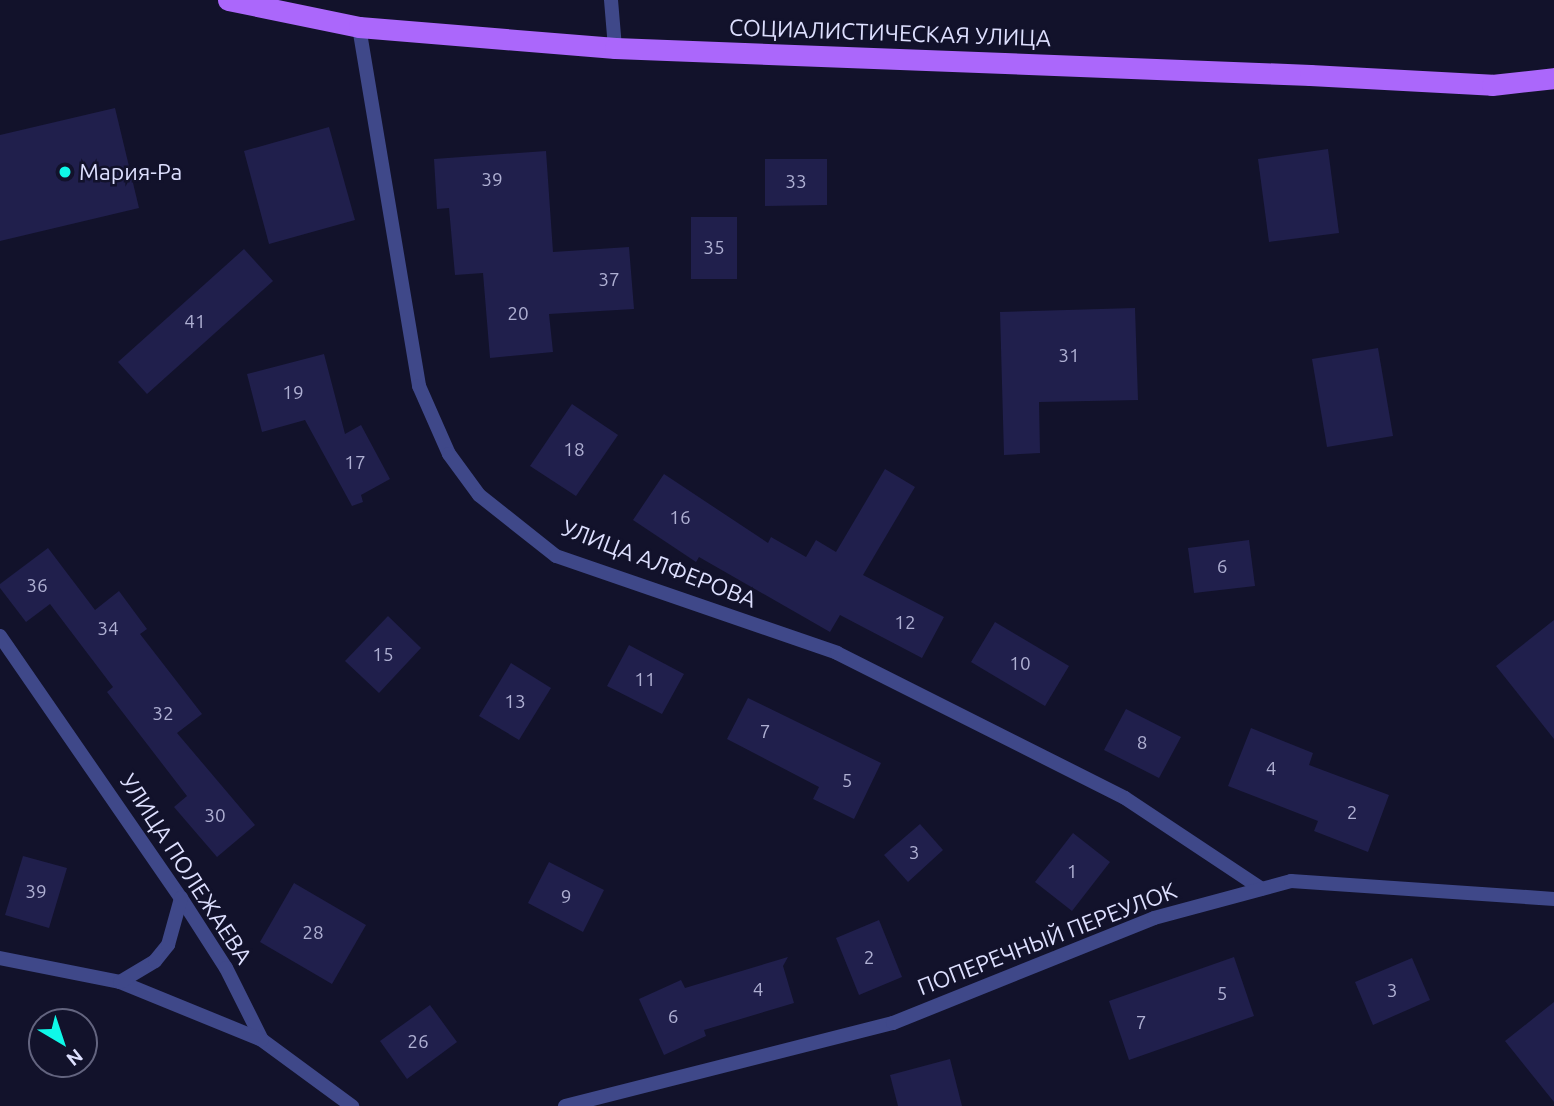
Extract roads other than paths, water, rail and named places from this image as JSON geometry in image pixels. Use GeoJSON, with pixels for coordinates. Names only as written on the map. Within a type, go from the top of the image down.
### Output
{"type":"FeatureCollection","features":[{"type":"Feature","properties":{"kind":"main road","name":"СОЦИАЛИСТИЧЕСКАЯ УЛИЦА"},"geometry":{"type":"LineString","coordinates":[[228,0],[359,27],[615,48],[1310,75],[1492,85],[1554,78]]}},
{"type":"Feature","properties":{"kind":"street"},"geometry":{"type":"LineString","coordinates":[[611,0],[615,48]]}},
{"type":"Feature","properties":{"kind":"street","name":"УЛИЦА АЛФЕРОВА"},"geometry":{"type":"LineString","coordinates":[[359,27],[419,386],[450,454],[480,495],[556,556],[837,653],[1125,799],[1262,889]]}},
{"type":"Feature","properties":{"kind":"street","name":"УЛИЦА ПОЛЕЖАЕВА"},"geometry":{"type":"LineString","coordinates":[[0,636],[181,898],[226,968],[262,1040],[352,1106]]}},
{"type":"Feature","properties":{"kind":"street","name":"ПОПЕРЕЧНЫЙ ПЕРЕУЛОК"},"geometry":{"type":"LineString","coordinates":[[565,1106],[893,1023],[1154,918],[1292,881],[1554,899]]}},
{"type":"Feature","properties":{"kind":"street"},"geometry":{"type":"LineString","coordinates":[[120,982],[155,961],[168,945],[181,898]]}},
{"type":"Feature","properties":{"kind":"street"},"geometry":{"type":"LineString","coordinates":[[0,958],[120,982],[262,1040]]}},
{"type":"Feature","properties":{"kind":"place","name":"Мария-Ра"},"geometry":{"type":"Point","coordinates":[65,172]}}]}
